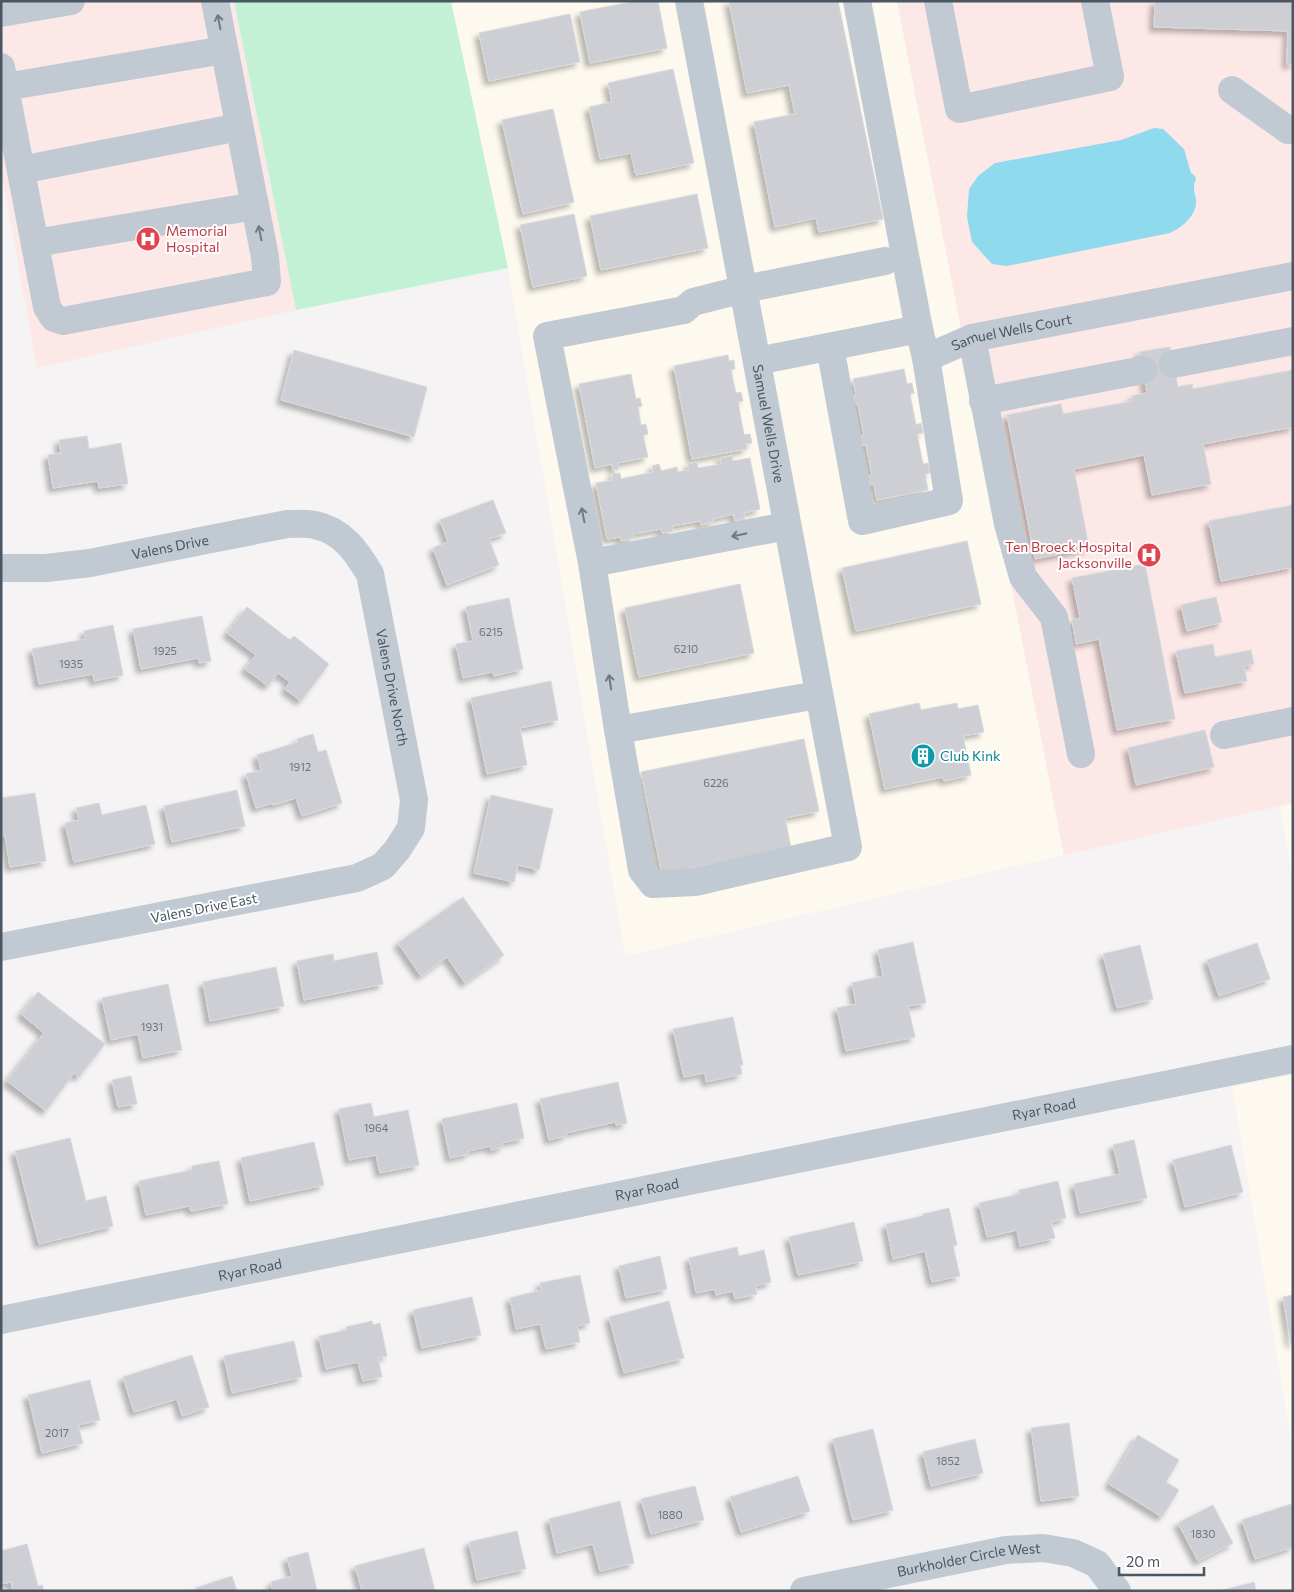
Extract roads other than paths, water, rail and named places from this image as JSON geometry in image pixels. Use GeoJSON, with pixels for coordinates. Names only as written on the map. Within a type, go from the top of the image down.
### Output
{"type":"FeatureCollection","features":[{"type":"Feature","properties":{"kind":"street"},"geometry":{"type":"LineString","coordinates":[[1,13],[71,1]]}},
{"type":"Feature","properties":{"kind":"street"},"geometry":{"type":"LineString","coordinates":[[215,1],[265,257],[267,282],[63,321],[54,318],[47,307],[3,77],[224,50]]}},
{"type":"Feature","properties":{"kind":"street","name":"Samuel Wells Drive"},"geometry":{"type":"LineString","coordinates":[[618,730],[642,870],[653,884],[695,882],[848,847],[689,1]]}},
{"type":"Feature","properties":{"kind":"street"},"geometry":{"type":"LineString","coordinates":[[830,347],[862,521],[949,501],[926,358],[857,1]]}},
{"type":"Feature","properties":{"kind":"street"},"geometry":{"type":"LineString","coordinates":[[938,1],[959,108],[1110,77],[1095,1]]}},
{"type":"Feature","properties":{"kind":"street"},"geometry":{"type":"LineString","coordinates":[[1232,90],[1288,130],[1293,129]]}},
{"type":"Feature","properties":{"kind":"street"},"geometry":{"type":"LineString","coordinates":[[20,170],[239,127]]}},
{"type":"Feature","properties":{"kind":"street"},"geometry":{"type":"LineString","coordinates":[[35,243],[255,206]]}},
{"type":"Feature","properties":{"kind":"street"},"geometry":{"type":"LineString","coordinates":[[818,695],[618,730],[592,563],[547,336],[684,310],[693,302],[744,289],[885,261]]}},
{"type":"Feature","properties":{"kind":"street","name":"Samuel Wells Court"},"geometry":{"type":"LineString","coordinates":[[926,358],[972,338],[1293,276]]}},
{"type":"Feature","properties":{"kind":"street"},"geometry":{"type":"LineString","coordinates":[[757,361],[919,329]]}},
{"type":"Feature","properties":{"kind":"street"},"geometry":{"type":"LineString","coordinates":[[972,338],[1008,524],[1023,577],[1054,617],[1081,754]]}},
{"type":"Feature","properties":{"kind":"street"},"geometry":{"type":"LineString","coordinates":[[1173,364],[1293,341]]}},
{"type":"Feature","properties":{"kind":"street"},"geometry":{"type":"LineString","coordinates":[[984,401],[1143,370]]}},
{"type":"Feature","properties":{"kind":"street","name":"Valens Drive"},"geometry":{"type":"LineString","coordinates":[[1,568],[46,568],[90,563],[287,524],[315,524],[337,534]]}},
{"type":"Feature","properties":{"kind":"street"},"geometry":{"type":"LineString","coordinates":[[592,563],[787,526]]}},
{"type":"Feature","properties":{"kind":"street","name":"Valens Drive North"},"geometry":{"type":"LineString","coordinates":[[337,534],[355,550],[370,574],[414,800],[411,828],[397,850]]}},
{"type":"Feature","properties":{"kind":"street"},"geometry":{"type":"LineString","coordinates":[[1224,735],[1293,720]]}},
{"type":"Feature","properties":{"kind":"street","name":"Valens Drive East"},"geometry":{"type":"LineString","coordinates":[[1,947],[357,878],[383,866],[397,850]]}},
{"type":"Feature","properties":{"kind":"street","name":"Ryar Road"},"geometry":{"type":"LineString","coordinates":[[1,1320],[1293,1059]]}},
{"type":"Feature","properties":{"kind":"street","name":"Burkholder Circle West"},"geometry":{"type":"LineString","coordinates":[[804,1591],[1006,1550],[1043,1548],[1073,1553],[1097,1564],[1117,1591]]}},
{"type":"Feature","properties":{"kind":"water"},"geometry":{"type":"Polygon","coordinates":[[[1154,128],[1163,129],[1184,149],[1191,173],[1195,176],[1196,180],[1194,187],[1196,205],[1194,211],[1184,224],[1175,230],[1170,233],[1007,266],[992,264],[972,242],[967,217],[969,189],[978,176],[995,163],[1121,140],[1154,128]]]}},
{"type":"Feature","properties":{"kind":"place","name":"Memorial Hospital"},"geometry":{"type":"Point","coordinates":[148,239]}},
{"type":"Feature","properties":{"kind":"place","name":"Ten Broeck Hospital Jacksonville"},"geometry":{"type":"Point","coordinates":[1149,555]}},
{"type":"Feature","properties":{"kind":"place","name":"Club Kink"},"geometry":{"type":"Point","coordinates":[923,756]}}]}
